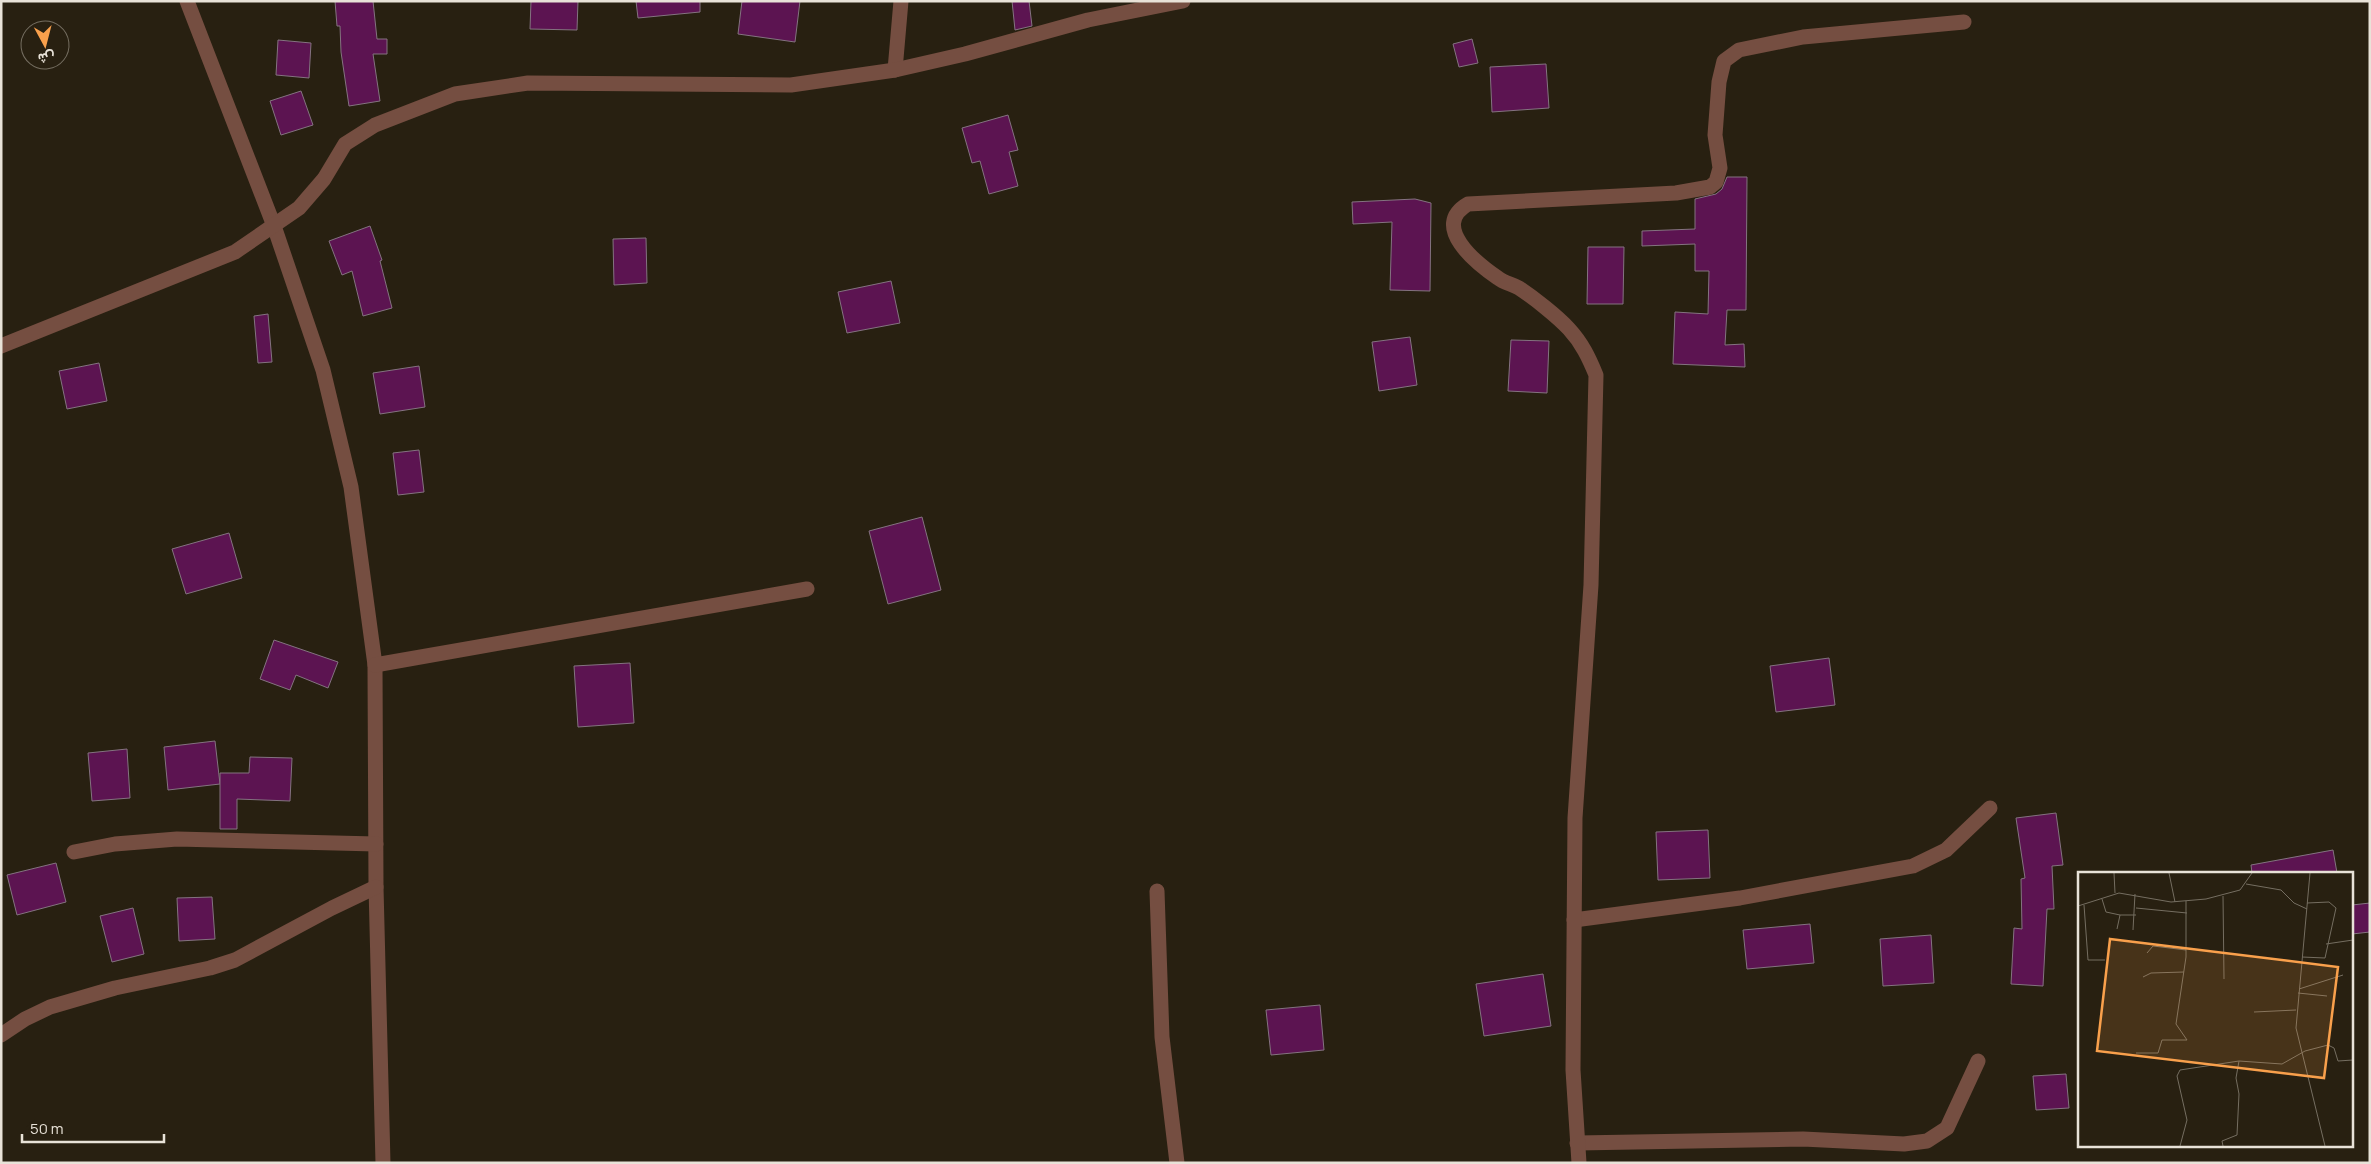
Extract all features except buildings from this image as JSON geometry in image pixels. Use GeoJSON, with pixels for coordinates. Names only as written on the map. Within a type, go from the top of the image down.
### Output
{"type":"FeatureCollection","features":[{"type":"Feature","properties":{"kind":"street"},"geometry":{"type":"LineString","coordinates":[[187,1],[274,226],[323,370],[351,487],[375,665],[376,887],[383,1163]]}},
{"type":"Feature","properties":{"kind":"street"},"geometry":{"type":"LineString","coordinates":[[895,70],[901,1]]}},
{"type":"Feature","properties":{"kind":"street"},"geometry":{"type":"LineString","coordinates":[[1,346],[235,252],[299,208],[318,186],[344,144],[375,125],[455,94],[528,83],[791,85],[895,70],[965,54],[1088,20],[1183,1]]}},
{"type":"Feature","properties":{"kind":"street"},"geometry":{"type":"LineString","coordinates":[[1579,1163],[1572,1070],[1575,818],[1591,585],[1596,376],[1587,352],[1569,329],[1518,288],[1498,279],[1462,249],[1454,231],[1453,217],[1457,210],[1468,204],[1676,193],[1710,187],[1716,182],[1720,168],[1715,135],[1719,82],[1724,61],[1739,50],[1804,37],[1964,22]]}},
{"type":"Feature","properties":{"kind":"street"},"geometry":{"type":"LineString","coordinates":[[375,665],[806,589]]}},
{"type":"Feature","properties":{"kind":"street"},"geometry":{"type":"LineString","coordinates":[[1574,920],[1740,898],[1913,866],[1946,850],[1990,808]]}},
{"type":"Feature","properties":{"kind":"street"},"geometry":{"type":"LineString","coordinates":[[74,852],[115,844],[177,839],[376,844]]}},
{"type":"Feature","properties":{"kind":"street"},"geometry":{"type":"LineString","coordinates":[[1,1035],[25,1019],[50,1007],[115,988],[210,968],[235,960],[332,908],[376,887]]}},
{"type":"Feature","properties":{"kind":"street"},"geometry":{"type":"LineString","coordinates":[[1157,891],[1162,1037],[1177,1163]]}},
{"type":"Feature","properties":{"kind":"street"},"geometry":{"type":"LineString","coordinates":[[1577,1144],[1804,1139],[1904,1144],[1927,1141],[1947,1128],[1978,1061]]}}]}
